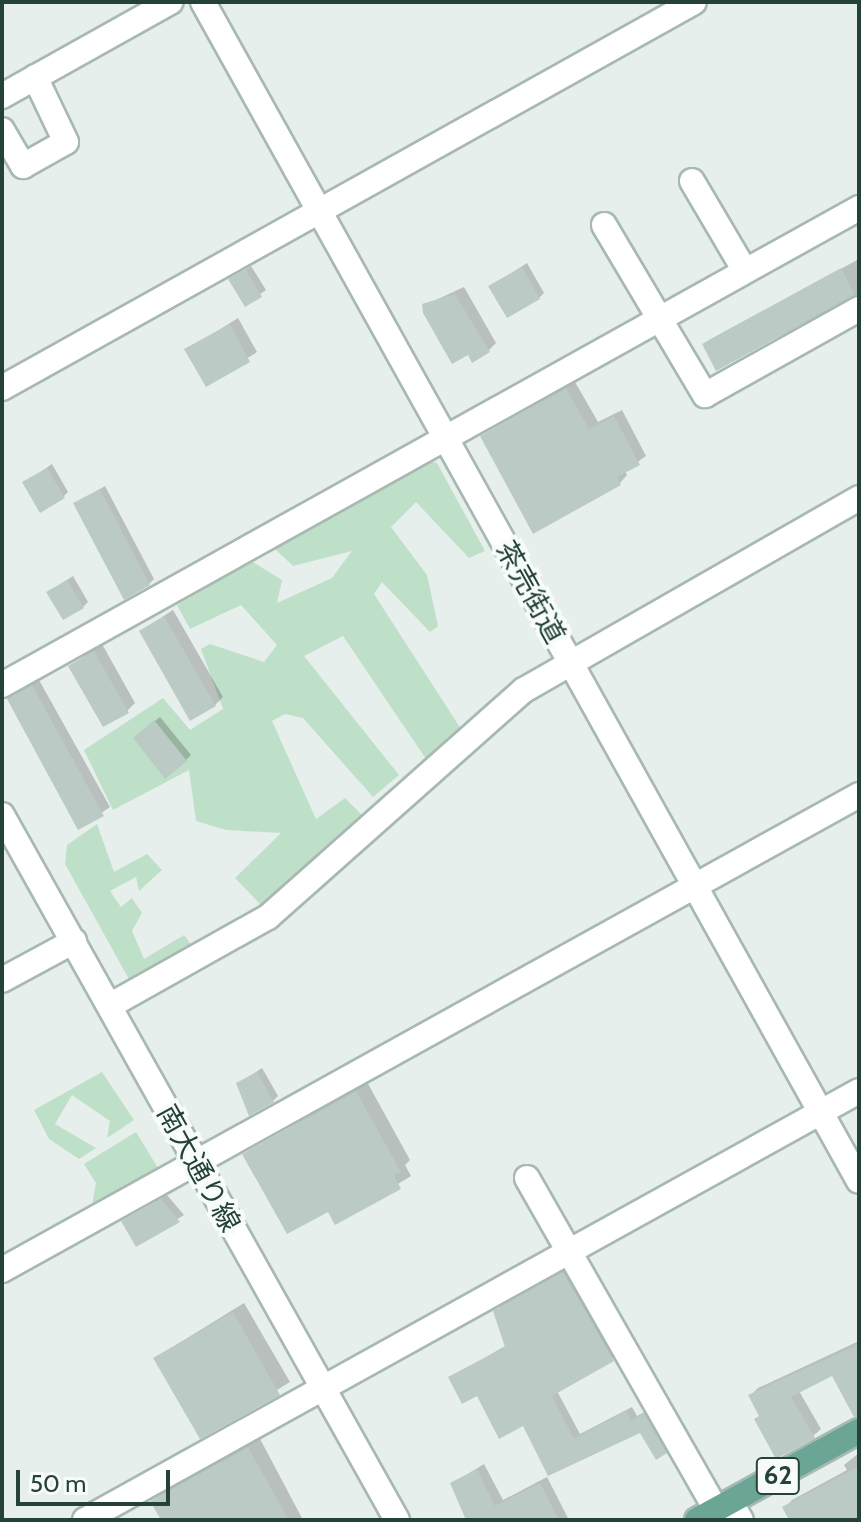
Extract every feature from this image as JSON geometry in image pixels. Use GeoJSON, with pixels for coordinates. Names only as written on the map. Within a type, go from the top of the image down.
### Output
{"type":"FeatureCollection","features":[{"type":"Feature","properties":{"kind":"main road","name":"62"},"geometry":{"type":"LineString","coordinates":[[721,1513],[859,1431]]}},
{"type":"Feature","properties":{"kind":"street"},"geometry":{"type":"LineString","coordinates":[[2,96],[170,2]]}},
{"type":"Feature","properties":{"kind":"street","name":"茶売街道"},"geometry":{"type":"LineString","coordinates":[[203,2],[317,212],[448,441],[859,1181]]}},
{"type":"Feature","properties":{"kind":"street"},"geometry":{"type":"LineString","coordinates":[[2,388],[694,2]]}},
{"type":"Feature","properties":{"kind":"street"},"geometry":{"type":"LineString","coordinates":[[2,130],[23,166],[66,142],[35,77]]}},
{"type":"Feature","properties":{"kind":"street"},"geometry":{"type":"LineString","coordinates":[[692,181],[745,271]]}},
{"type":"Feature","properties":{"kind":"street"},"geometry":{"type":"LineString","coordinates":[[2,685],[448,441],[859,208]]}},
{"type":"Feature","properties":{"kind":"street"},"geometry":{"type":"LineString","coordinates":[[604,225],[705,395],[859,309]]}},
{"type":"Feature","properties":{"kind":"street"},"geometry":{"type":"LineString","coordinates":[[111,1005],[268,917],[524,690],[859,498]]}},
{"type":"Feature","properties":{"kind":"street"},"geometry":{"type":"LineString","coordinates":[[2,1270],[859,795]]}},
{"type":"Feature","properties":{"kind":"street","name":"南大通り線"},"geometry":{"type":"LineString","coordinates":[[2,815],[397,1520]]}},
{"type":"Feature","properties":{"kind":"street"},"geometry":{"type":"LineString","coordinates":[[2,980],[74,941]]}},
{"type":"Feature","properties":{"kind":"street"},"geometry":{"type":"LineString","coordinates":[[85,1520],[859,1091]]}},
{"type":"Feature","properties":{"kind":"street"},"geometry":{"type":"LineString","coordinates":[[527,1178],[721,1513]]}},
{"type":"Feature","properties":{"kind":"green space"},"geometry":{"type":"Polygon","coordinates":[[[426,461],[437,463],[485,551],[469,558],[416,502],[391,527],[427,575],[438,626],[430,632],[382,582],[374,594],[461,729],[426,759],[343,636],[304,656],[399,775],[373,797],[303,718],[285,714],[272,721],[316,819],[345,798],[365,818],[262,906],[235,878],[281,833],[226,830],[196,821],[189,770],[113,810],[84,750],[163,698],[190,730],[223,709],[201,649],[210,644],[264,662],[277,645],[241,605],[190,629],[177,605],[251,561],[282,580],[277,603],[332,578],[352,551],[293,566],[275,549],[426,461]]]}},
{"type":"Feature","properties":{"kind":"green space"},"geometry":{"type":"Polygon","coordinates":[[[97,824],[114,872],[147,854],[162,870],[139,891],[136,877],[110,891],[121,907],[132,898],[142,913],[132,931],[144,959],[184,935],[194,949],[130,981],[65,864],[67,845],[97,824]]]}},
{"type":"Feature","properties":{"kind":"green space"},"geometry":{"type":"Polygon","coordinates":[[[102,1072],[134,1120],[107,1138],[110,1121],[72,1095],[55,1124],[96,1148],[79,1159],[49,1139],[34,1110],[102,1072]]]}},
{"type":"Feature","properties":{"kind":"green space"},"geometry":{"type":"Polygon","coordinates":[[[136,1132],[161,1173],[91,1211],[96,1183],[84,1164],[136,1132]]]}},
{"type":"Feature","properties":{"kind":"building"},"geometry":{"type":"Polygon","coordinates":[[[522,267],[540,299],[507,318],[488,286],[522,267]]]}},
{"type":"Feature","properties":{"kind":"building"},"geometry":{"type":"Polygon","coordinates":[[[841,268],[855,295],[716,371],[702,344],[841,268]]]}},
{"type":"Feature","properties":{"kind":"building"},"geometry":{"type":"Polygon","coordinates":[[[246,269],[262,297],[245,307],[228,279],[246,269]]]}},
{"type":"Feature","properties":{"kind":"building"},"geometry":{"type":"Polygon","coordinates":[[[455,294],[490,352],[472,363],[468,355],[452,364],[423,313],[422,304],[455,294]]]}},
{"type":"Feature","properties":{"kind":"building"},"geometry":{"type":"Polygon","coordinates":[[[230,324],[250,362],[206,387],[184,349],[230,324]]]}},
{"type":"Feature","properties":{"kind":"building"},"geometry":{"type":"Polygon","coordinates":[[[566,388],[589,429],[614,416],[640,465],[617,477],[621,485],[533,534],[480,436],[566,388]]]}},
{"type":"Feature","properties":{"kind":"building"},"geometry":{"type":"Polygon","coordinates":[[[47,468],[65,498],[40,513],[22,482],[47,468]]]}},
{"type":"Feature","properties":{"kind":"building"},"geometry":{"type":"Polygon","coordinates":[[[100,489],[150,585],[124,600],[73,503],[100,489]]]}},
{"type":"Feature","properties":{"kind":"building"},"geometry":{"type":"Polygon","coordinates":[[[67,580],[84,608],[63,620],[46,592],[67,580]]]}},
{"type":"Feature","properties":{"kind":"building"},"geometry":{"type":"Polygon","coordinates":[[[164,616],[216,706],[190,721],[139,631],[164,616]]]}},
{"type":"Feature","properties":{"kind":"building"},"geometry":{"type":"Polygon","coordinates":[[[94,651],[129,713],[103,727],[68,666],[94,651]]]}},
{"type":"Feature","properties":{"kind":"building"},"geometry":{"type":"Polygon","coordinates":[[[32,685],[104,816],[78,830],[7,699],[32,685]]]}},
{"type":"Feature","properties":{"kind":"building"},"geometry":{"type":"Polygon","coordinates":[[[154,720],[187,761],[165,779],[133,738],[154,720]]]}},
{"type":"Feature","properties":{"kind":"building"},"geometry":{"type":"Polygon","coordinates":[[[257,1072],[274,1102],[249,1116],[236,1083],[257,1072]]]}},
{"type":"Feature","properties":{"kind":"building"},"geometry":{"type":"Polygon","coordinates":[[[356,1091],[401,1172],[394,1175],[401,1189],[335,1225],[328,1212],[287,1234],[242,1154],[356,1091]]]}},
{"type":"Feature","properties":{"kind":"building"},"geometry":{"type":"Polygon","coordinates":[[[161,1199],[180,1222],[136,1247],[121,1221],[161,1199]]]}},
{"type":"Feature","properties":{"kind":"building"},"geometry":{"type":"Polygon","coordinates":[[[563,1272],[614,1361],[552,1396],[574,1439],[626,1411],[631,1421],[644,1413],[667,1453],[656,1460],[640,1433],[548,1476],[523,1426],[499,1439],[477,1396],[462,1404],[448,1377],[505,1347],[493,1311],[563,1272]]]}},
{"type":"Feature","properties":{"kind":"building"},"geometry":{"type":"Polygon","coordinates":[[[233,1312],[280,1395],[200,1439],[153,1358],[233,1312]]]}},
{"type":"Feature","properties":{"kind":"building"},"geometry":{"type":"Polygon","coordinates":[[[859,1344],[859,1416],[854,1417],[832,1376],[791,1397],[815,1438],[776,1459],[754,1419],[759,1416],[748,1395],[859,1344]]]}},
{"type":"Feature","properties":{"kind":"building"},"geometry":{"type":"Polygon","coordinates":[[[248,1447],[289,1520],[161,1520],[150,1501],[248,1447]]]}},
{"type":"Feature","properties":{"kind":"building"},"geometry":{"type":"Polygon","coordinates":[[[859,1466],[859,1520],[789,1520],[782,1507],[859,1466]]]}},
{"type":"Feature","properties":{"kind":"building"},"geometry":{"type":"Polygon","coordinates":[[[477,1469],[495,1506],[540,1483],[559,1520],[466,1520],[450,1483],[477,1469]]]}}]}
